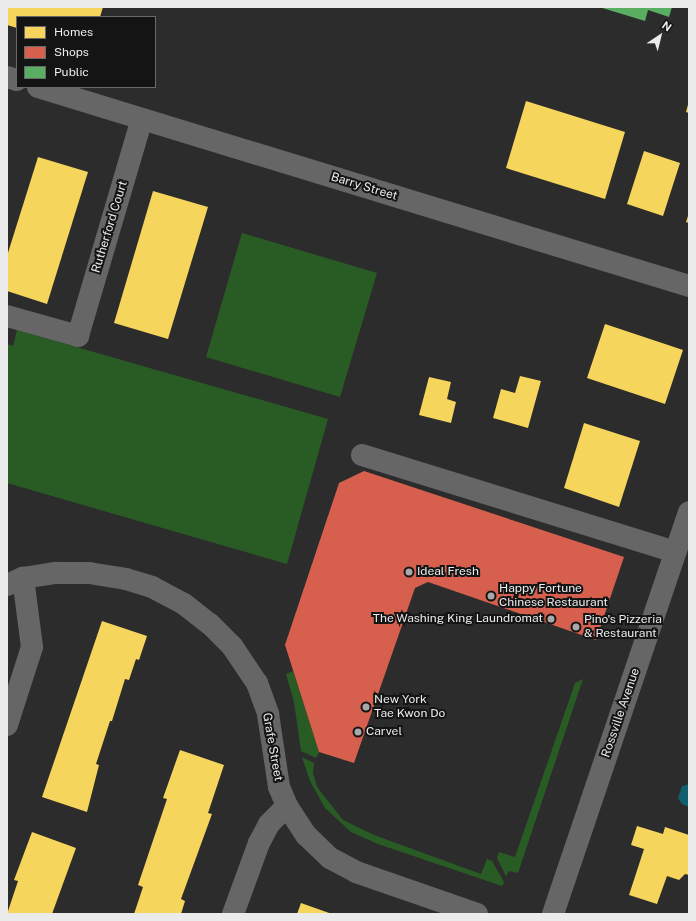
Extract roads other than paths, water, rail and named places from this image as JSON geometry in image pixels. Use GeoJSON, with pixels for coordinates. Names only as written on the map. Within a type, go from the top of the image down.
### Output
{"type":"FeatureCollection","features":[{"type":"Feature","properties":{"kind":"street","name":"Barry Street"},"geometry":{"type":"LineString","coordinates":[[41,88],[689,286]]}},
{"type":"Feature","properties":{"kind":"street","name":"Rutherford Court"},"geometry":{"type":"LineString","coordinates":[[7,316],[78,336],[142,119]]}},
{"type":"Feature","properties":{"kind":"street"},"geometry":{"type":"LineString","coordinates":[[362,455],[679,561]]}},
{"type":"Feature","properties":{"kind":"street","name":"Rossville Avenue"},"geometry":{"type":"LineString","coordinates":[[553,914],[679,561],[689,512]]}},
{"type":"Feature","properties":{"kind":"street","name":"Grafe Street"},"geometry":{"type":"LineString","coordinates":[[15,582],[56,573],[89,573],[126,579],[152,587],[184,604],[210,624],[232,646],[257,683],[268,714],[279,787],[287,806],[306,835],[330,858],[356,872],[477,914]]}},
{"type":"Feature","properties":{"kind":"street"},"geometry":{"type":"LineString","coordinates":[[7,726],[32,647],[15,582]]}},
{"type":"Feature","properties":{"kind":"street"},"geometry":{"type":"LineString","coordinates":[[233,914],[259,843],[269,824],[287,806]]}},
{"type":"Feature","properties":{"kind":"water"},"geometry":{"type":"Polygon","coordinates":[[[689,784],[689,807],[682,804],[678,798],[682,786],[689,784]]]}},
{"type":"Feature","properties":{"kind":"place","name":"Ideal Fresh"},"geometry":{"type":"Point","coordinates":[409,572]}},
{"type":"Feature","properties":{"kind":"place","name":"Happy Fortune Chinese Restaurant"},"geometry":{"type":"Point","coordinates":[491,596]}},
{"type":"Feature","properties":{"kind":"place","name":"The Washing King Laundromat"},"geometry":{"type":"Point","coordinates":[551,619]}},
{"type":"Feature","properties":{"kind":"place","name":"Pino's Pizzeria & Restaurant"},"geometry":{"type":"Point","coordinates":[576,627]}},
{"type":"Feature","properties":{"kind":"place","name":"New York Tae Kwon Do"},"geometry":{"type":"Point","coordinates":[366,707]}},
{"type":"Feature","properties":{"kind":"place","name":"Carvel"},"geometry":{"type":"Point","coordinates":[358,732]}}]}
